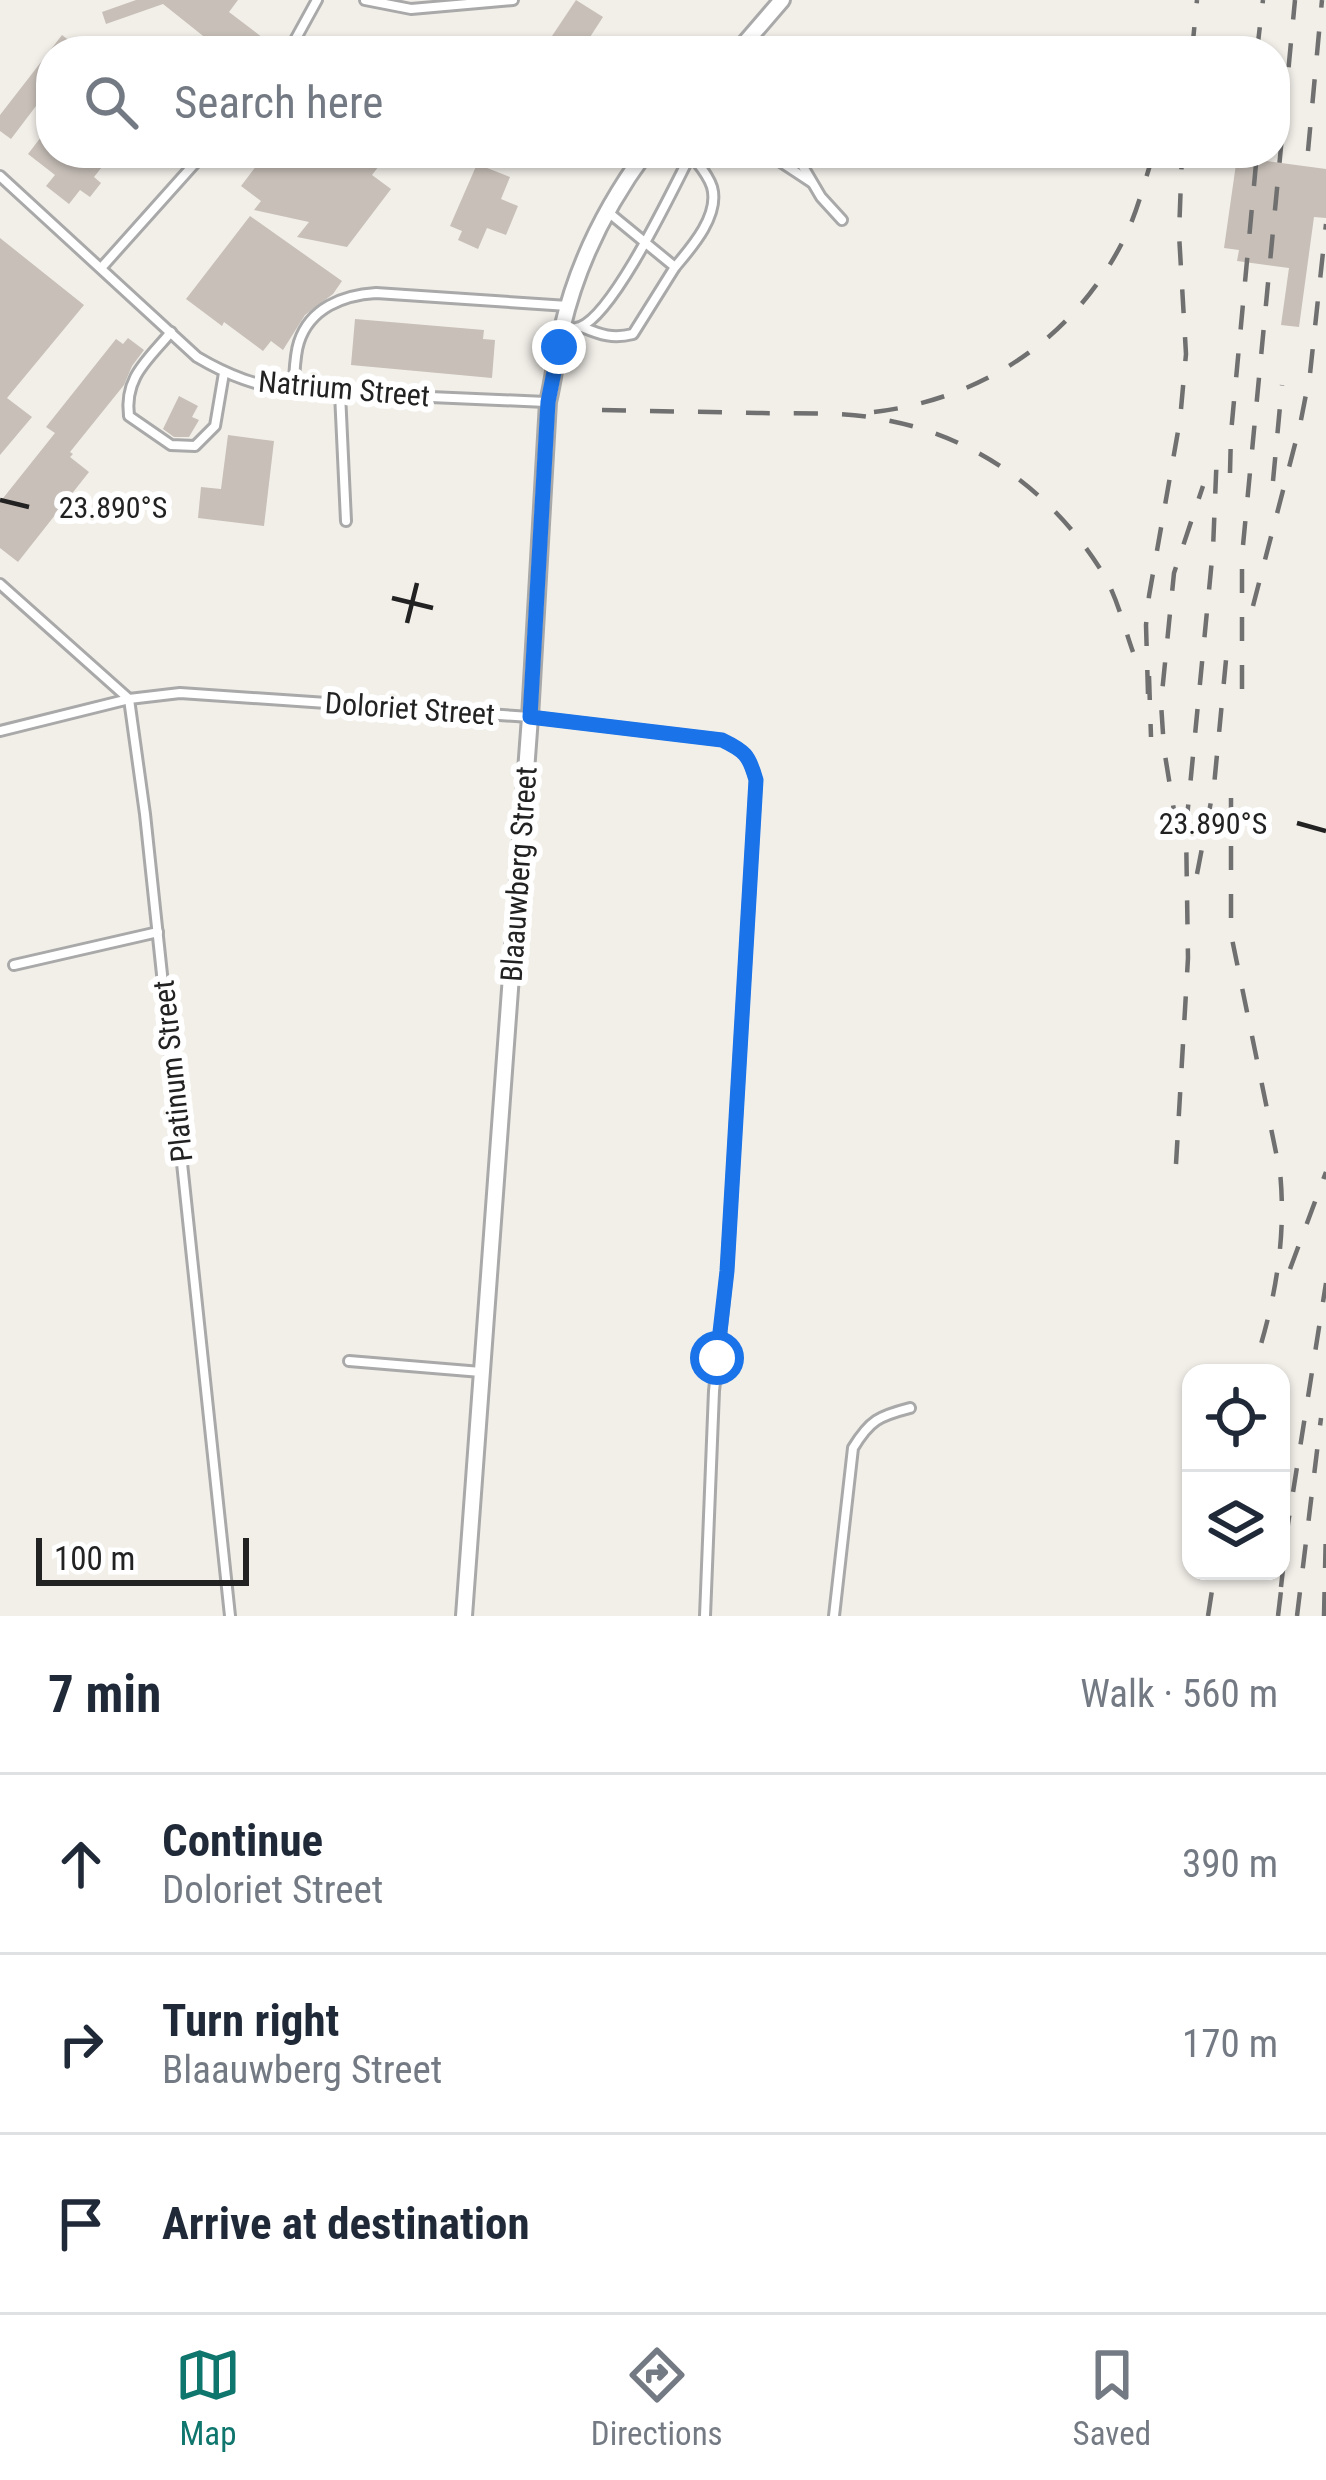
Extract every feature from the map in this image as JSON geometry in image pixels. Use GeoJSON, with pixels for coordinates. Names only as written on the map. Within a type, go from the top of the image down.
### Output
{"type":"FeatureCollection","features":[{"type":"Feature","properties":{"kind":"street"},"geometry":{"type":"LineString","coordinates":[[751,36],[782,0]]}},
{"type":"Feature","properties":{"kind":"street","name":"Blaauwberg Street"},"geometry":{"type":"LineString","coordinates":[[464,1616],[530,717],[548,402],[568,306],[586,255],[635,168]]}},
{"type":"Feature","properties":{"kind":"lane"},"geometry":{"type":"LineString","coordinates":[[298,36],[317,0]]}},
{"type":"Feature","properties":{"kind":"lane"},"geometry":{"type":"LineString","coordinates":[[364,0],[411,9],[513,0]]}},
{"type":"Feature","properties":{"kind":"lane"},"geometry":{"type":"LineString","coordinates":[[102,267],[191,168]]}},
{"type":"Feature","properties":{"kind":"lane"},"geometry":{"type":"LineString","coordinates":[[562,330],[582,326],[596,315],[646,243],[684,168]]}},
{"type":"Feature","properties":{"kind":"lane"},"geometry":{"type":"LineString","coordinates":[[582,326],[603,336],[633,334],[698,236],[714,199],[702,168]]}},
{"type":"Feature","properties":{"kind":"lane"},"geometry":{"type":"LineString","coordinates":[[789,168],[811,183]]}},
{"type":"Feature","properties":{"kind":"lane"},"geometry":{"type":"LineString","coordinates":[[803,168],[842,220]]}},
{"type":"Feature","properties":{"kind":"lane","name":"Natrium Street"},"geometry":{"type":"LineString","coordinates":[[0,176],[197,357],[224,373],[293,391],[548,402]]}},
{"type":"Feature","properties":{"kind":"lane"},"geometry":{"type":"LineString","coordinates":[[607,212],[675,267]]}},
{"type":"Feature","properties":{"kind":"lane"},"geometry":{"type":"LineString","coordinates":[[293,391],[301,337],[316,316],[344,296],[376,293],[568,306]]}},
{"type":"Feature","properties":{"kind":"lane"},"geometry":{"type":"LineString","coordinates":[[171,332],[134,377],[127,397],[129,416],[171,446],[195,446],[214,426],[224,373]]}},
{"type":"Feature","properties":{"kind":"lane"},"geometry":{"type":"LineString","coordinates":[[340,393],[346,520]]}},
{"type":"Feature","properties":{"kind":"lane"},"geometry":{"type":"LineString","coordinates":[[0,584],[129,699]]}},
{"type":"Feature","properties":{"kind":"lane","name":"Doloriet Street"},"geometry":{"type":"LineString","coordinates":[[0,731],[129,699],[180,693],[530,717],[722,740],[742,750],[751,761],[756,780],[727,1271],[714,1391],[705,1616]]}},
{"type":"Feature","properties":{"kind":"lane","name":"Platinum Street"},"geometry":{"type":"LineString","coordinates":[[129,699],[146,814],[230,1616]]}},
{"type":"Feature","properties":{"kind":"lane"},"geometry":{"type":"LineString","coordinates":[[14,965],[158,932]]}},
{"type":"Feature","properties":{"kind":"lane"},"geometry":{"type":"LineString","coordinates":[[349,1361],[482,1372]]}},
{"type":"Feature","properties":{"kind":"lane"},"geometry":{"type":"LineString","coordinates":[[834,1616],[853,1448],[880,1416],[910,1408]]}},
{"type":"Feature","properties":{"kind":"building"},"geometry":{"type":"Polygon","coordinates":[[[136,0],[238,0],[229,12],[260,36],[203,36],[163,4],[106,24],[102,12],[136,0]]]}},
{"type":"Feature","properties":{"kind":"building"},"geometry":{"type":"Polygon","coordinates":[[[576,0],[603,17],[591,36],[552,36],[576,0]]]}},
{"type":"Feature","properties":{"kind":"building"},"geometry":{"type":"Polygon","coordinates":[[[36,69],[36,106],[11,139],[0,131],[0,115],[36,69]]]}},
{"type":"Feature","properties":{"kind":"building"},"geometry":{"type":"Polygon","coordinates":[[[1290,164],[1326,169],[1326,218],[1314,217],[1299,327],[1281,325],[1289,268],[1237,261],[1239,250],[1224,248],[1235,168],[1290,168],[1290,164]]]}},
{"type":"Feature","properties":{"kind":"building"},"geometry":{"type":"Polygon","coordinates":[[[46,168],[101,168],[94,177],[101,183],[90,197],[80,190],[69,204],[46,186],[55,175],[46,168]]]}},
{"type":"Feature","properties":{"kind":"building"},"geometry":{"type":"Polygon","coordinates":[[[255,168],[377,168],[372,175],[391,189],[347,247],[297,237],[309,222],[254,210],[261,201],[241,186],[255,168]]]}},
{"type":"Feature","properties":{"kind":"building"},"geometry":{"type":"Polygon","coordinates":[[[475,168],[510,177],[501,199],[518,206],[506,235],[487,228],[478,249],[458,240],[462,231],[450,226],[475,168]]]}},
{"type":"Feature","properties":{"kind":"building"},"geometry":{"type":"Polygon","coordinates":[[[250,216],[342,281],[305,315],[283,350],[271,341],[263,351],[186,299],[250,216]]]}},
{"type":"Feature","properties":{"kind":"building"},"geometry":{"type":"Polygon","coordinates":[[[0,238],[84,305],[7,398],[32,417],[0,455],[0,238]]]}},
{"type":"Feature","properties":{"kind":"building"},"geometry":{"type":"Polygon","coordinates":[[[355,319],[484,330],[483,339],[495,340],[492,378],[351,365],[355,319]]]}},
{"type":"Feature","properties":{"kind":"building"},"geometry":{"type":"Polygon","coordinates":[[[128,338],[144,350],[124,385],[70,452],[89,472],[18,562],[0,548],[0,502],[55,433],[46,427],[116,339],[123,344],[128,338]]]}},
{"type":"Feature","properties":{"kind":"building"},"geometry":{"type":"Polygon","coordinates":[[[179,396],[198,406],[192,417],[199,420],[189,437],[174,437],[163,429],[179,396]]]}},
{"type":"Feature","properties":{"kind":"building"},"geometry":{"type":"Polygon","coordinates":[[[228,435],[274,441],[264,526],[198,518],[201,487],[221,489],[228,435]]]}},
{"type":"Feature","properties":{"kind":"railway"},"geometry":{"type":"LineString","coordinates":[[1193,36],[1197,0]]}},
{"type":"Feature","properties":{"kind":"railway"},"geometry":{"type":"LineString","coordinates":[[1259,36],[1263,0]]}},
{"type":"Feature","properties":{"kind":"railway"},"geometry":{"type":"LineString","coordinates":[[1290,52],[1295,0]]}},
{"type":"Feature","properties":{"kind":"railway"},"geometry":{"type":"LineString","coordinates":[[1308,151],[1322,0]]}},
{"type":"Feature","properties":{"kind":"railway"},"geometry":{"type":"LineString","coordinates":[[874,412],[951,394],[1020,359],[1050,336],[1101,278],[1122,243],[1149,168]]}},
{"type":"Feature","properties":{"kind":"railway"},"geometry":{"type":"LineString","coordinates":[[1148,694],[1149,596],[1180,420],[1186,354],[1179,234],[1181,168]]}},
{"type":"Feature","properties":{"kind":"railway"},"geometry":{"type":"LineString","coordinates":[[1230,473],[1256,168]]}},
{"type":"Feature","properties":{"kind":"railway"},"geometry":{"type":"LineString","coordinates":[[1242,689],[1242,556],[1279,168]]}},
{"type":"Feature","properties":{"kind":"railway"},"geometry":{"type":"LineString","coordinates":[[1253,606],[1310,374],[1326,224]]}},
{"type":"Feature","properties":{"kind":"railway"},"geometry":{"type":"LineString","coordinates":[[1273,481],[1282,385]]}},
{"type":"Feature","properties":{"kind":"railway"},"geometry":{"type":"LineString","coordinates":[[602,410],[855,415],[950,439],[1008,471],[1058,514],[1110,587],[1133,652]]}},
{"type":"Feature","properties":{"kind":"railway"},"geometry":{"type":"LineString","coordinates":[[1176,1164],[1188,958],[1186,828],[1213,549],[1217,451]]}},
{"type":"Feature","properties":{"kind":"railway"},"geometry":{"type":"LineString","coordinates":[[1177,829],[1161,703],[1174,573],[1203,486]]}},
{"type":"Feature","properties":{"kind":"railway"},"geometry":{"type":"LineString","coordinates":[[1197,874],[1214,786],[1226,660]]}},
{"type":"Feature","properties":{"kind":"railway"},"geometry":{"type":"LineString","coordinates":[[1149,676],[1151,737]]}},
{"type":"Feature","properties":{"kind":"railway"},"geometry":{"type":"LineString","coordinates":[[1231,798],[1231,934],[1282,1198],[1277,1274],[1255,1364]]}},
{"type":"Feature","properties":{"kind":"railway"},"geometry":{"type":"LineString","coordinates":[[1290,1269],[1326,1172]]}},
{"type":"Feature","properties":{"kind":"railway"},"geometry":{"type":"LineString","coordinates":[[1281,1587],[1326,1283]]}},
{"type":"Feature","properties":{"kind":"railway"},"geometry":{"type":"LineString","coordinates":[[1297,1616],[1321,1418]]}},
{"type":"Feature","properties":{"kind":"railway"},"geometry":{"type":"LineString","coordinates":[[1324,1616],[1326,1527]]}},
{"type":"Feature","properties":{"kind":"railway"},"geometry":{"type":"LineString","coordinates":[[1208,1616],[1214,1580]]}},
{"type":"Feature","properties":{"kind":"railway"},"geometry":{"type":"LineString","coordinates":[[1278,1616],[1282,1580]]}},
{"type":"Feature","properties":{"kind":"route"},"geometry":{"type":"LineString","coordinates":[[559,347],[548,402],[530,717],[722,740],[742,750],[756,780],[727,1271],[717,1358]]}}]}
